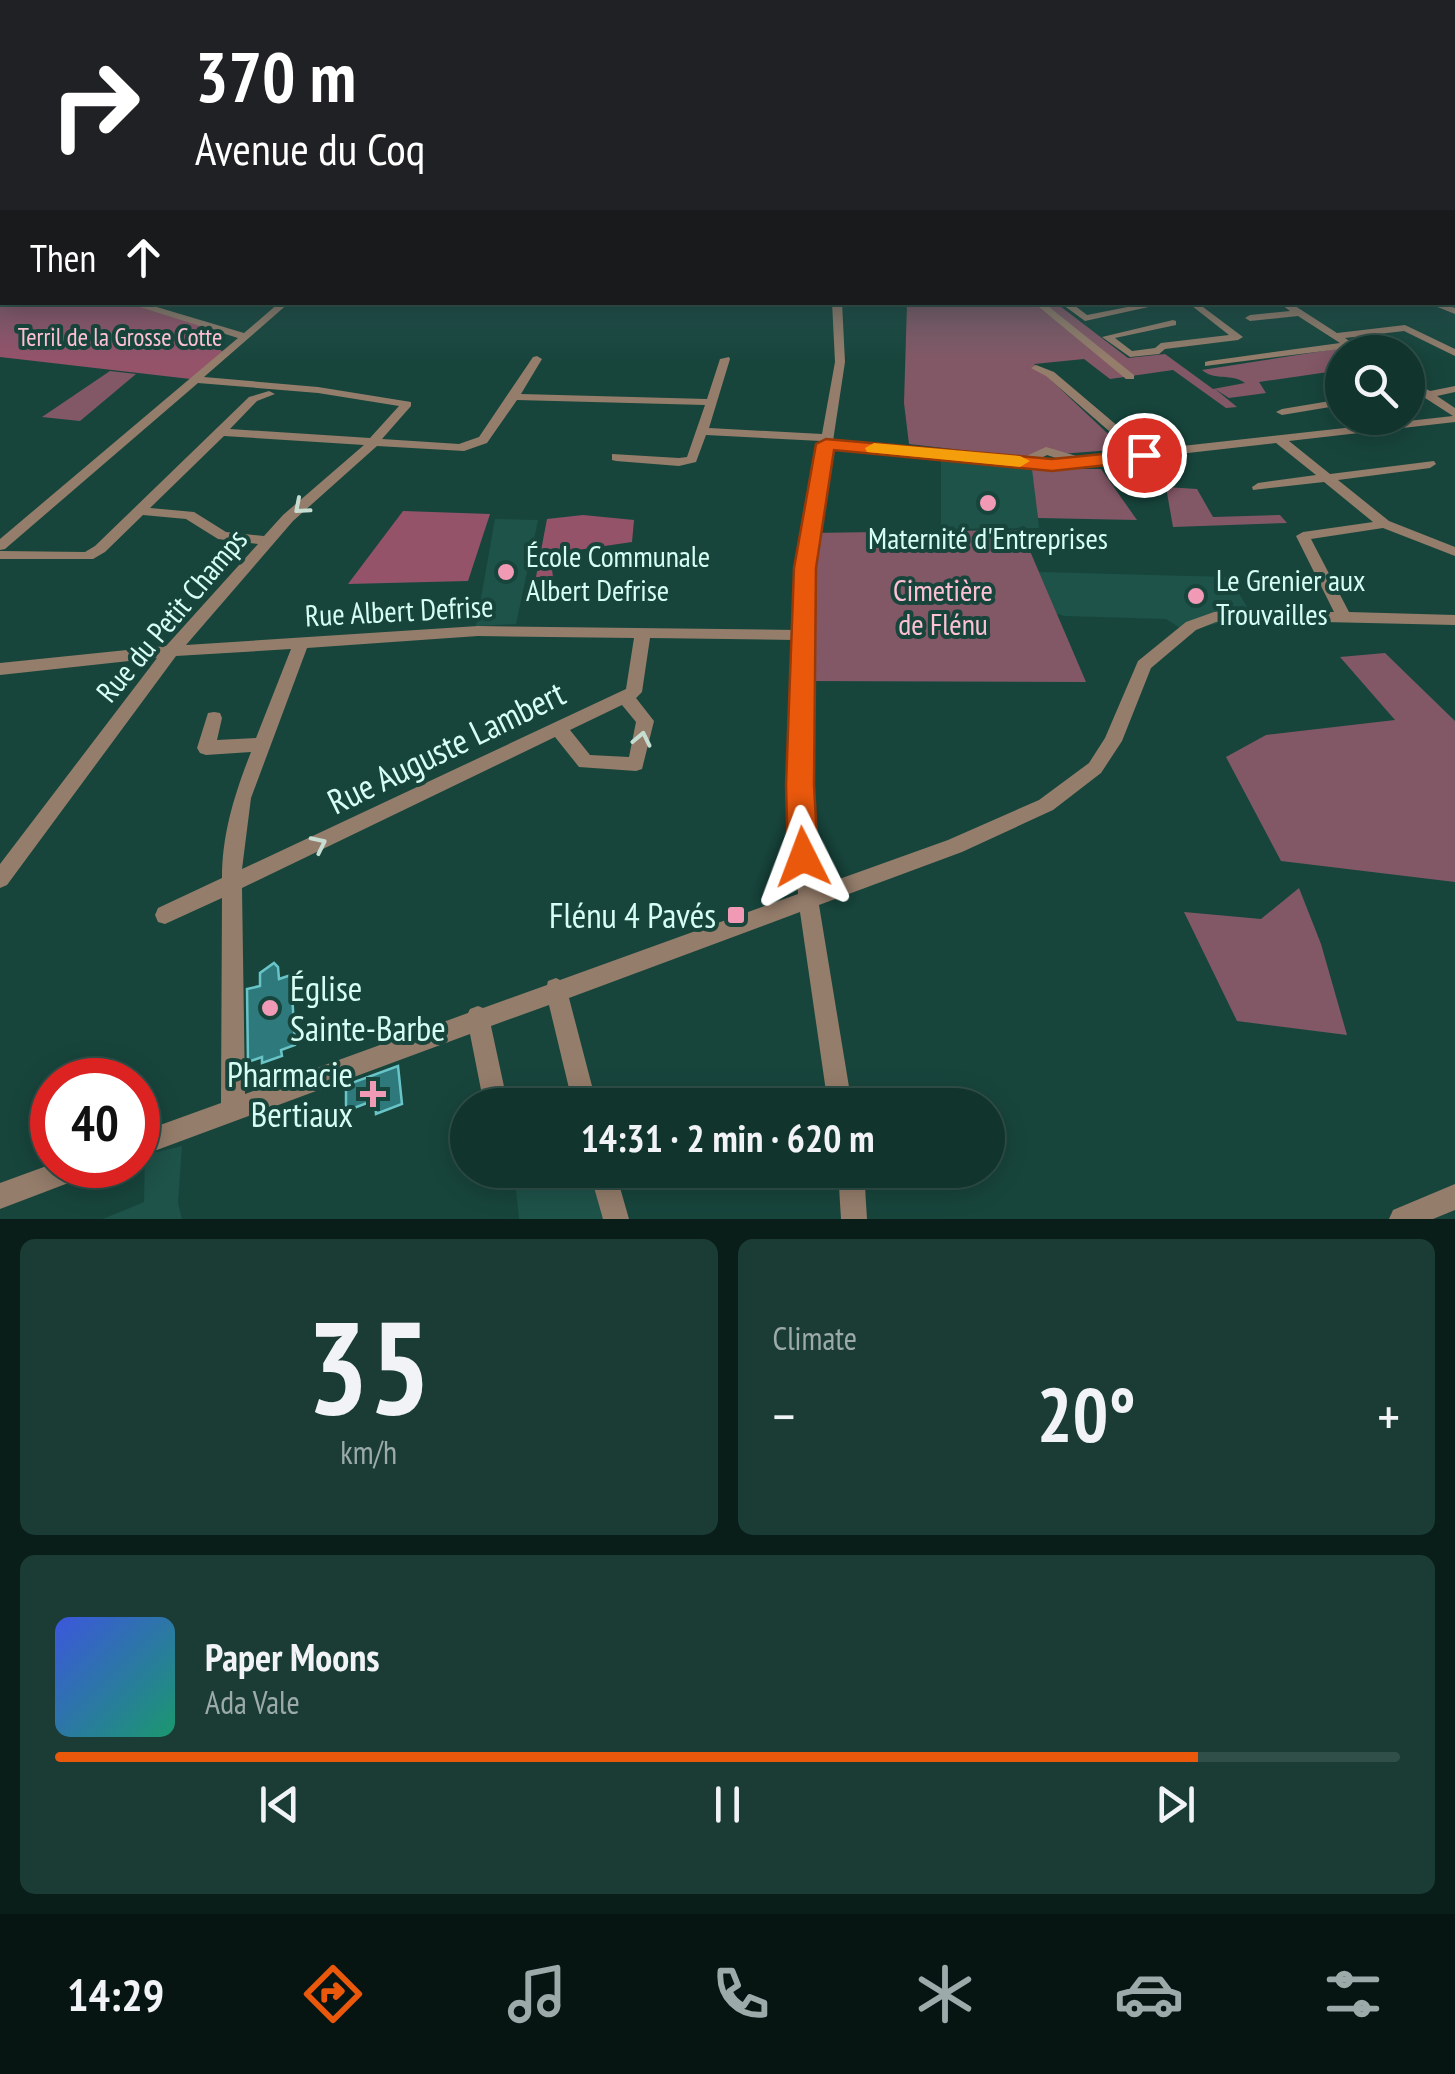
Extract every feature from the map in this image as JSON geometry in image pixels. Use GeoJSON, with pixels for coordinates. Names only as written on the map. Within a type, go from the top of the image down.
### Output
{"type":"FeatureCollection","features":[{"type":"Feature","properties":{"kind":"street"},"geometry":{"type":"LineString","coordinates":[[138,305],[246,338]]}},
{"type":"Feature","properties":{"kind":"street"},"geometry":{"type":"LineString","coordinates":[[0,546],[283,305]]}},
{"type":"Feature","properties":{"kind":"street"},"geometry":{"type":"LineString","coordinates":[[837,1088],[808,900],[800,785],[801,635],[809,532],[840,362],[838,305]]}},
{"type":"Feature","properties":{"kind":"street"},"geometry":{"type":"LineString","coordinates":[[1041,305],[1130,377]]}},
{"type":"Feature","properties":{"kind":"street"},"geometry":{"type":"LineString","coordinates":[[1066,305],[1085,318],[1142,305]]}},
{"type":"Feature","properties":{"kind":"street"},"geometry":{"type":"LineString","coordinates":[[1147,305],[1199,341]]}},
{"type":"Feature","properties":{"kind":"street"},"geometry":{"type":"LineString","coordinates":[[1173,323],[1106,337],[1134,354],[1199,341],[1235,340],[1235,334],[1194,305]]}},
{"type":"Feature","properties":{"kind":"street"},"geometry":{"type":"LineString","coordinates":[[1287,305],[1332,335]]}},
{"type":"Feature","properties":{"kind":"street"},"geometry":{"type":"LineString","coordinates":[[1250,318],[1299,313]]}},
{"type":"Feature","properties":{"kind":"street"},"geometry":{"type":"LineString","coordinates":[[1343,335],[1405,328],[1419,335]]}},
{"type":"Feature","properties":{"kind":"street"},"geometry":{"type":"LineString","coordinates":[[1425,338],[1455,353]]}},
{"type":"Feature","properties":{"kind":"street"},"geometry":{"type":"LineString","coordinates":[[1209,364],[1325,348]]}},
{"type":"Feature","properties":{"kind":"street"},"geometry":{"type":"LineString","coordinates":[[221,432],[474,445],[483,440],[514,398],[536,359]]}},
{"type":"Feature","properties":{"kind":"street"},"geometry":{"type":"LineString","coordinates":[[616,457],[687,461],[704,431],[725,359]]}},
{"type":"Feature","properties":{"kind":"street"},"geometry":{"type":"LineString","coordinates":[[1036,368],[1050,374],[1144,455]]}},
{"type":"Feature","properties":{"kind":"street","name":"Rue du Petit Champs"},"geometry":{"type":"LineString","coordinates":[[0,879],[171,651],[268,541],[373,442],[406,404],[318,390],[199,380]]}},
{"type":"Feature","properties":{"kind":"street"},"geometry":{"type":"LineString","coordinates":[[1425,391],[1455,389]]}},
{"type":"Feature","properties":{"kind":"street"},"geometry":{"type":"LineString","coordinates":[[0,554],[88,556],[140,511],[254,399],[268,394]]}},
{"type":"Feature","properties":{"kind":"street"},"geometry":{"type":"LineString","coordinates":[[1425,397],[1455,416]]}},
{"type":"Feature","properties":{"kind":"street"},"geometry":{"type":"LineString","coordinates":[[514,398],[712,402]]}},
{"type":"Feature","properties":{"kind":"street"},"geometry":{"type":"LineString","coordinates":[[1282,412],[1325,405]]}},
{"type":"Feature","properties":{"kind":"street"},"geometry":{"type":"LineString","coordinates":[[704,431],[1024,462],[1087,462],[1455,416]]}},
{"type":"Feature","properties":{"kind":"street"},"geometry":{"type":"LineString","coordinates":[[1279,439],[1384,524],[1455,552]]}},
{"type":"Feature","properties":{"kind":"street"},"geometry":{"type":"LineString","coordinates":[[1258,487],[1430,464]]}},
{"type":"Feature","properties":{"kind":"street"},"geometry":{"type":"LineString","coordinates":[[140,511],[188,515],[223,536],[268,541]]}},
{"type":"Feature","properties":{"kind":"street"},"geometry":{"type":"LineString","coordinates":[[1344,618],[1302,540],[1310,533],[1384,524]]}},
{"type":"Feature","properties":{"kind":"street"},"geometry":{"type":"LineString","coordinates":[[160,1136],[956,846],[1021,818],[1066,792],[1106,755],[1144,666],[1191,626],[1214,617],[1240,615],[1455,620]]}},
{"type":"Feature","properties":{"kind":"street","name":"Rue Albert Defrise"},"geometry":{"type":"LineString","coordinates":[[0,669],[171,651],[478,631],[801,635]]}},
{"type":"Feature","properties":{"kind":"street"},"geometry":{"type":"LineString","coordinates":[[559,729],[585,762],[636,764],[645,721],[625,697],[634,692],[642,632]]}},
{"type":"Feature","properties":{"kind":"street"},"geometry":{"type":"LineString","coordinates":[[233,1109],[231,886],[242,798],[301,642]]}},
{"type":"Feature","properties":{"kind":"street","name":"Rue Auguste Lambert"},"geometry":{"type":"LineString","coordinates":[[165,915],[625,697]]}},
{"type":"Feature","properties":{"kind":"street"},"geometry":{"type":"LineString","coordinates":[[214,718],[206,748],[262,744]]}},
{"type":"Feature","properties":{"kind":"street"},"geometry":{"type":"LineString","coordinates":[[556,989],[580,1088]]}},
{"type":"Feature","properties":{"kind":"street"},"geometry":{"type":"LineString","coordinates":[[478,1017],[493,1088]]}},
{"type":"Feature","properties":{"kind":"street"},"geometry":{"type":"LineString","coordinates":[[0,1196],[30,1185]]}},
{"type":"Feature","properties":{"kind":"street"},"geometry":{"type":"LineString","coordinates":[[607,1188],[616,1219]]}},
{"type":"Feature","properties":{"kind":"street"},"geometry":{"type":"LineString","coordinates":[[852,1188],[854,1219]]}},
{"type":"Feature","properties":{"kind":"street"},"geometry":{"type":"LineString","coordinates":[[1402,1219],[1455,1196]]}},
{"type":"Feature","properties":{"kind":"shaded area"},"geometry":{"type":"Polygon","coordinates":[[[941,454],[1032,462],[1039,528],[941,529],[941,454]]]}},
{"type":"Feature","properties":{"kind":"shaded area","name":"École Communale Albert Defrise"},"geometry":{"type":"Polygon","coordinates":[[[495,519],[538,520],[516,624],[476,626],[495,519]]]}},
{"type":"Feature","properties":{"kind":"shaded area"},"geometry":{"type":"Polygon","coordinates":[[[1039,572],[1229,577],[1252,615],[1185,631],[1166,619],[1064,616],[1056,613],[1039,572]]]}},
{"type":"Feature","properties":{"kind":"shaded area"},"geometry":{"type":"Polygon","coordinates":[[[182,1146],[178,1203],[182,1219],[103,1219],[144,1202],[144,1188],[160,1188],[160,1151],[182,1146]]]}},
{"type":"Feature","properties":{"kind":"shaded area"},"geometry":{"type":"Polygon","coordinates":[[[516,1188],[607,1188],[616,1219],[519,1219],[516,1188]]]}},
{"type":"Feature","properties":{"kind":"green space","name":"Terril de la Grosse Cotte"},"geometry":{"type":"Polygon","coordinates":[[[0,305],[135,305],[208,327],[198,334],[226,354],[199,380],[0,357],[0,305]]]}},
{"type":"Feature","properties":{"kind":"green space"},"geometry":{"type":"Polygon","coordinates":[[[907,305],[1059,305],[1128,358],[1165,354],[1213,389],[1245,383],[1202,370],[1325,351],[1325,372],[1259,382],[1266,393],[1229,398],[1215,389],[1237,407],[1226,408],[1173,370],[1110,379],[1084,359],[1034,364],[1124,449],[1023,457],[909,444],[904,403],[907,305]]]}},
{"type":"Feature","properties":{"kind":"green space"},"geometry":{"type":"Polygon","coordinates":[[[110,371],[136,374],[80,421],[42,417],[110,371]]]}},
{"type":"Feature","properties":{"kind":"green space"},"geometry":{"type":"Polygon","coordinates":[[[1032,469],[1101,469],[1137,520],[1038,518],[1032,469]]]}},
{"type":"Feature","properties":{"kind":"green space"},"geometry":{"type":"Polygon","coordinates":[[[1166,487],[1197,489],[1213,517],[1280,515],[1287,523],[1173,527],[1166,487]]]}},
{"type":"Feature","properties":{"kind":"green space"},"geometry":{"type":"Polygon","coordinates":[[[403,511],[490,514],[468,581],[348,584],[403,511]]]}},
{"type":"Feature","properties":{"kind":"green space"},"geometry":{"type":"Polygon","coordinates":[[[583,515],[634,520],[632,542],[550,554],[553,577],[536,577],[547,519],[583,515]]]}},
{"type":"Feature","properties":{"kind":"green space","name":"Cimetière de Flénu"},"geometry":{"type":"Polygon","coordinates":[[[1021,530],[1086,682],[801,681],[809,533],[1021,530]]]}},
{"type":"Feature","properties":{"kind":"green space"},"geometry":{"type":"Polygon","coordinates":[[[1385,653],[1455,721],[1455,882],[1281,861],[1226,757],[1266,735],[1395,720],[1340,657],[1385,653]]]}},
{"type":"Feature","properties":{"kind":"green space"},"geometry":{"type":"Polygon","coordinates":[[[1299,888],[1321,944],[1347,1035],[1237,1021],[1184,912],[1261,919],[1299,888]]]}},
{"type":"Feature","properties":{"kind":"building","name":"Église Sainte-Barbe"},"geometry":{"type":"Polygon","coordinates":[[[274,963],[279,979],[291,975],[295,1045],[281,1050],[282,1056],[262,1063],[262,1057],[248,1062],[247,989],[260,986],[260,973],[274,963]]]}},
{"type":"Feature","properties":{"kind":"building","name":"Pharmacie Bertiaux"},"geometry":{"type":"Polygon","coordinates":[[[398,1066],[402,1104],[376,1114],[375,1100],[346,1111],[346,1085],[398,1066]]]}},
{"type":"Feature","properties":{"kind":"slow traffic"},"geometry":{"type":"LineString","coordinates":[[874,448],[1020,461]]}},
{"type":"Feature","properties":{"kind":"place","name":"Maternité d'Entreprises"},"geometry":{"type":"Point","coordinates":[988,503]}},
{"type":"Feature","properties":{"kind":"place","name":"École Communale Albert Defrise"},"geometry":{"type":"Point","coordinates":[506,572]}},
{"type":"Feature","properties":{"kind":"place","name":"Le Grenier aux Trouvailles"},"geometry":{"type":"Point","coordinates":[1196,596]}},
{"type":"Feature","properties":{"kind":"place","name":"Flénu 4 Pavés"},"geometry":{"type":"Point","coordinates":[736,915]}},
{"type":"Feature","properties":{"kind":"place","name":"Église Sainte-Barbe"},"geometry":{"type":"Point","coordinates":[270,1008]}},
{"type":"Feature","properties":{"kind":"place","name":"Pharmacie Bertiaux"},"geometry":{"type":"Point","coordinates":[373,1094]}},
{"type":"Feature","properties":{"kind":"route"},"geometry":{"type":"LineString","coordinates":[[803,857],[801,635],[811,520],[826,444],[1052,465],[1144,455]]}}]}
